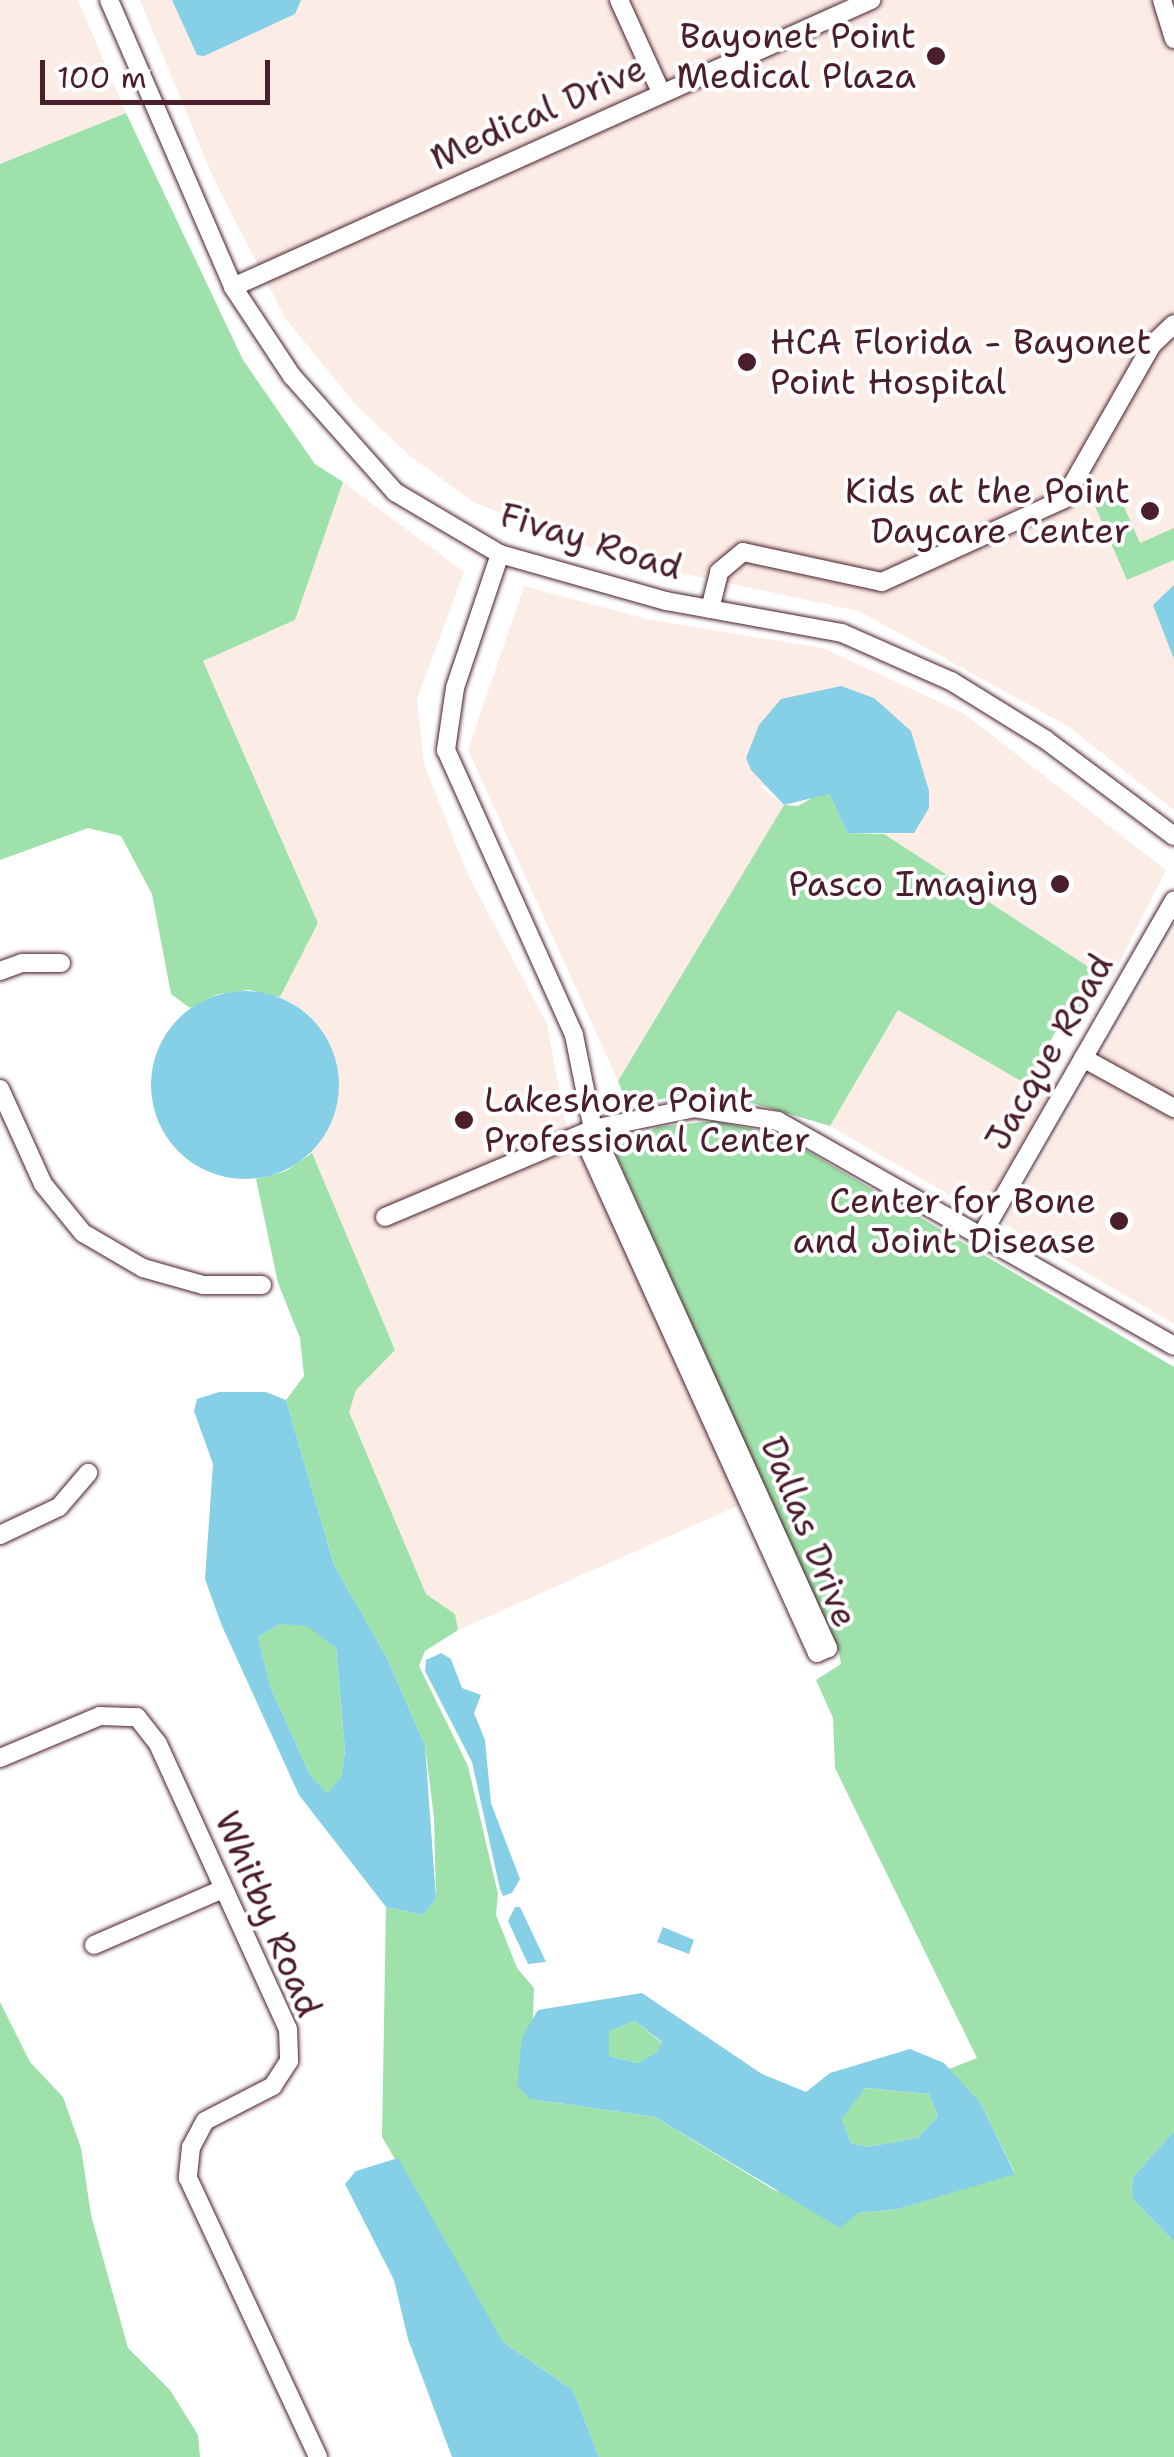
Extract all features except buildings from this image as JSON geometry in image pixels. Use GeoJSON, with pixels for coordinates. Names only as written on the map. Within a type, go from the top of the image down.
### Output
{"type":"FeatureCollection","features":[{"type":"Feature","properties":{"kind":"street","name":"Fivay Road"},"geometry":{"type":"LineString","coordinates":[[110,0],[233,287],[292,376],[395,492],[500,554],[710,609],[842,634],[951,681],[1046,740],[1174,836]]}},
{"type":"Feature","properties":{"kind":"street"},"geometry":{"type":"LineString","coordinates":[[620,0],[661,92]]}},
{"type":"Feature","properties":{"kind":"street","name":"Medical Drive"},"geometry":{"type":"LineString","coordinates":[[233,287],[870,0]]}},
{"type":"Feature","properties":{"kind":"street"},"geometry":{"type":"LineString","coordinates":[[1162,0],[1174,39]]}},
{"type":"Feature","properties":{"kind":"street"},"geometry":{"type":"LineString","coordinates":[[710,609],[719,572],[744,552],[882,582],[1064,499],[1152,345],[1174,324]]}},
{"type":"Feature","properties":{"kind":"street"},"geometry":{"type":"LineString","coordinates":[[500,554],[455,688],[446,750],[574,1035],[593,1129]]}},
{"type":"Feature","properties":{"kind":"street","name":"Jacque Road"},"geometry":{"type":"LineString","coordinates":[[981,1236],[1174,901]]}},
{"type":"Feature","properties":{"kind":"street"},"geometry":{"type":"LineString","coordinates":[[0,971],[22,963],[61,963]]}},
{"type":"Feature","properties":{"kind":"street"},"geometry":{"type":"LineString","coordinates":[[1083,1058],[1174,1108]]}},
{"type":"Feature","properties":{"kind":"street"},"geometry":{"type":"LineString","coordinates":[[0,1089],[43,1184],[83,1233],[144,1268],[203,1284],[262,1285]]}},
{"type":"Feature","properties":{"kind":"street"},"geometry":{"type":"LineString","coordinates":[[385,1217],[593,1129],[694,1108],[778,1121],[1174,1346]]}},
{"type":"Feature","properties":{"kind":"street","name":"Dallas Drive"},"geometry":{"type":"LineString","coordinates":[[593,1129],[828,1648],[817,1653],[589,1150],[593,1129]]}},
{"type":"Feature","properties":{"kind":"street"},"geometry":{"type":"LineString","coordinates":[[0,1535],[59,1507],[88,1472]]}},
{"type":"Feature","properties":{"kind":"street","name":"Whitby Road"},"geometry":{"type":"LineString","coordinates":[[0,1758],[100,1716],[137,1716],[158,1744],[288,2029],[289,2061],[273,2086],[205,2121],[191,2146],[188,2178],[318,2457]]}},
{"type":"Feature","properties":{"kind":"street"},"geometry":{"type":"LineString","coordinates":[[94,1944],[222,1889]]}},
{"type":"Feature","properties":{"kind":"shaded area"},"geometry":{"type":"Polygon","coordinates":[[[0,0],[78,0],[126,113],[0,164],[0,0]]]}},
{"type":"Feature","properties":{"kind":"shaded area","name":"HCA Florida - Bayonet Point Hospital"},"geometry":{"type":"Polygon","coordinates":[[[140,0],[1174,0],[1174,810],[1069,727],[859,611],[625,561],[473,502],[409,455],[356,405],[285,318],[213,177],[140,0]]]}},
{"type":"Feature","properties":{"kind":"shaded area"},"geometry":{"type":"Polygon","coordinates":[[[343,482],[464,572],[417,699],[424,764],[468,875],[547,1024],[565,1122],[742,1504],[458,1630],[455,1614],[426,1594],[348,1412],[356,1390],[395,1349],[310,1154],[307,1013],[280,997],[318,923],[203,661],[295,620],[343,482]]]}},
{"type":"Feature","properties":{"kind":"shaded area"},"geometry":{"type":"Polygon","coordinates":[[[524,586],[651,620],[823,648],[963,713],[1166,870],[1110,981],[884,834],[914,833],[929,791],[759,786],[784,805],[618,1081],[468,750],[524,586]]]}},
{"type":"Feature","properties":{"kind":"shaded area"},"geometry":{"type":"Polygon","coordinates":[[[1174,930],[1174,1324],[1004,1224],[1174,930]]]}},
{"type":"Feature","properties":{"kind":"shaded area"},"geometry":{"type":"Polygon","coordinates":[[[898,1010],[1049,1097],[981,1213],[830,1126],[898,1010]]]}},
{"type":"Feature","properties":{"kind":"green space"},"geometry":{"type":"Polygon","coordinates":[[[126,113],[243,360],[315,464],[343,482],[295,620],[203,661],[318,923],[280,997],[249,990],[218,994],[190,1008],[171,994],[152,894],[121,836],[88,828],[0,860],[0,164],[126,113]]]}},
{"type":"Feature","properties":{"kind":"green space"},"geometry":{"type":"Polygon","coordinates":[[[1115,486],[1140,543],[1174,528],[1174,560],[1127,580],[1091,497],[1115,486]]]}},
{"type":"Feature","properties":{"kind":"green space"},"geometry":{"type":"Polygon","coordinates":[[[822,792],[829,794],[848,833],[884,834],[1101,975],[1097,989],[1054,1034],[1028,1085],[898,1010],[830,1126],[712,1091],[642,1102],[625,1098],[618,1081],[784,805],[798,806],[822,792]]]}},
{"type":"Feature","properties":{"kind":"green space"},"geometry":{"type":"Polygon","coordinates":[[[714,1121],[780,1135],[1174,1367],[1174,2131],[1133,2177],[1131,2197],[1174,2242],[1174,2457],[599,2457],[573,2390],[503,2342],[382,2137],[386,1907],[423,1915],[436,1899],[434,1818],[425,1745],[386,1656],[334,1565],[286,1400],[304,1376],[300,1338],[278,1283],[256,1179],[286,1171],[312,1153],[395,1350],[356,1390],[349,1412],[426,1594],[455,1614],[458,1630],[425,1651],[419,1666],[468,1766],[498,1894],[496,1915],[517,1968],[534,1988],[530,2099],[655,2117],[774,2190],[858,2213],[898,2209],[1015,2173],[980,2102],[949,2069],[977,2058],[835,1768],[833,1718],[816,1680],[841,1664],[839,1652],[613,1148],[658,1127],[714,1121]]]}},
{"type":"Feature","properties":{"kind":"green space"},"geometry":{"type":"Polygon","coordinates":[[[280,1624],[307,1625],[336,1648],[345,1751],[341,1777],[327,1795],[310,1775],[270,1686],[258,1637],[280,1624]]]}},
{"type":"Feature","properties":{"kind":"green space"},"geometry":{"type":"Polygon","coordinates":[[[0,2002],[30,2062],[63,2097],[81,2148],[91,2215],[128,2348],[170,2390],[198,2435],[200,2457],[0,2457],[0,2002]]]}},
{"type":"Feature","properties":{"kind":"green space"},"geometry":{"type":"Polygon","coordinates":[[[635,2021],[662,2043],[657,2052],[638,2063],[609,2056],[609,2031],[635,2021]]]}},
{"type":"Feature","properties":{"kind":"green space"},"geometry":{"type":"Polygon","coordinates":[[[864,2088],[929,2094],[938,2116],[918,2138],[866,2147],[851,2143],[842,2119],[864,2088]]]}},
{"type":"Feature","properties":{"kind":"water"},"geometry":{"type":"Polygon","coordinates":[[[172,0],[301,0],[295,14],[204,56],[197,55],[172,0]]]}},
{"type":"Feature","properties":{"kind":"water"},"geometry":{"type":"Polygon","coordinates":[[[1174,585],[1174,659],[1153,605],[1174,585]]]}},
{"type":"Feature","properties":{"kind":"water"},"geometry":{"type":"Polygon","coordinates":[[[841,686],[874,698],[911,731],[929,791],[929,808],[914,833],[848,833],[829,794],[784,805],[751,770],[746,758],[759,725],[781,699],[841,686]]]}},
{"type":"Feature","properties":{"kind":"water"},"geometry":{"type":"Polygon","coordinates":[[[245,991],[281,998],[312,1018],[332,1049],[339,1085],[332,1121],[312,1152],[281,1172],[245,1179],[209,1172],[178,1152],[158,1121],[151,1085],[158,1049],[178,1018],[209,998],[245,991]]]}},
{"type":"Feature","properties":{"kind":"water"},"geometry":{"type":"Polygon","coordinates":[[[219,1392],[266,1392],[286,1400],[334,1565],[386,1656],[425,1745],[436,1899],[423,1915],[386,1907],[299,1795],[222,1626],[205,1579],[213,1464],[194,1411],[197,1399],[219,1392]],[[280,1624],[258,1637],[270,1686],[310,1775],[327,1794],[341,1777],[345,1751],[336,1648],[307,1626],[280,1624]]]}},
{"type":"Feature","properties":{"kind":"water"},"geometry":{"type":"Polygon","coordinates":[[[441,1653],[451,1659],[462,1688],[481,1695],[474,1713],[485,1740],[491,1803],[520,1879],[512,1893],[503,1896],[472,1762],[425,1671],[426,1660],[441,1653]]]}},
{"type":"Feature","properties":{"kind":"water"},"geometry":{"type":"Polygon","coordinates":[[[515,1907],[520,1907],[546,1962],[528,1964],[508,1921],[515,1907]]]}},
{"type":"Feature","properties":{"kind":"water"},"geometry":{"type":"Polygon","coordinates":[[[663,1927],[694,1940],[689,1954],[657,1942],[663,1927]]]}},
{"type":"Feature","properties":{"kind":"water"},"geometry":{"type":"Polygon","coordinates":[[[642,1993],[762,2074],[806,2092],[830,2073],[910,2049],[944,2063],[980,2102],[1015,2174],[898,2209],[858,2213],[840,2228],[655,2117],[530,2099],[517,2085],[522,2037],[538,2010],[642,1993]],[[635,2021],[609,2031],[609,2056],[638,2063],[657,2052],[662,2042],[635,2021]],[[865,2088],[842,2119],[851,2143],[866,2147],[918,2138],[938,2116],[929,2094],[865,2088]]]}},
{"type":"Feature","properties":{"kind":"water"},"geometry":{"type":"Polygon","coordinates":[[[1174,2131],[1174,2242],[1131,2197],[1133,2177],[1174,2131]]]}},
{"type":"Feature","properties":{"kind":"water"},"geometry":{"type":"Polygon","coordinates":[[[398,2158],[503,2342],[573,2390],[599,2457],[452,2457],[408,2339],[394,2280],[345,2184],[356,2171],[398,2158]]]}},
{"type":"Feature","properties":{"kind":"place","name":"Bayonet Point Medical Plaza"},"geometry":{"type":"Point","coordinates":[936,56]}},
{"type":"Feature","properties":{"kind":"place","name":"HCA Florida - Bayonet Point Hospital"},"geometry":{"type":"Point","coordinates":[747,362]}},
{"type":"Feature","properties":{"kind":"place","name":"Kids at the Point Daycare Center"},"geometry":{"type":"Point","coordinates":[1150,511]}},
{"type":"Feature","properties":{"kind":"place","name":"Pasco Imaging"},"geometry":{"type":"Point","coordinates":[1060,884]}},
{"type":"Feature","properties":{"kind":"place","name":"Lakeshore Point Professional Center"},"geometry":{"type":"Point","coordinates":[464,1120]}},
{"type":"Feature","properties":{"kind":"place","name":"Center for Bone and Joint Disease"},"geometry":{"type":"Point","coordinates":[1119,1221]}}]}
